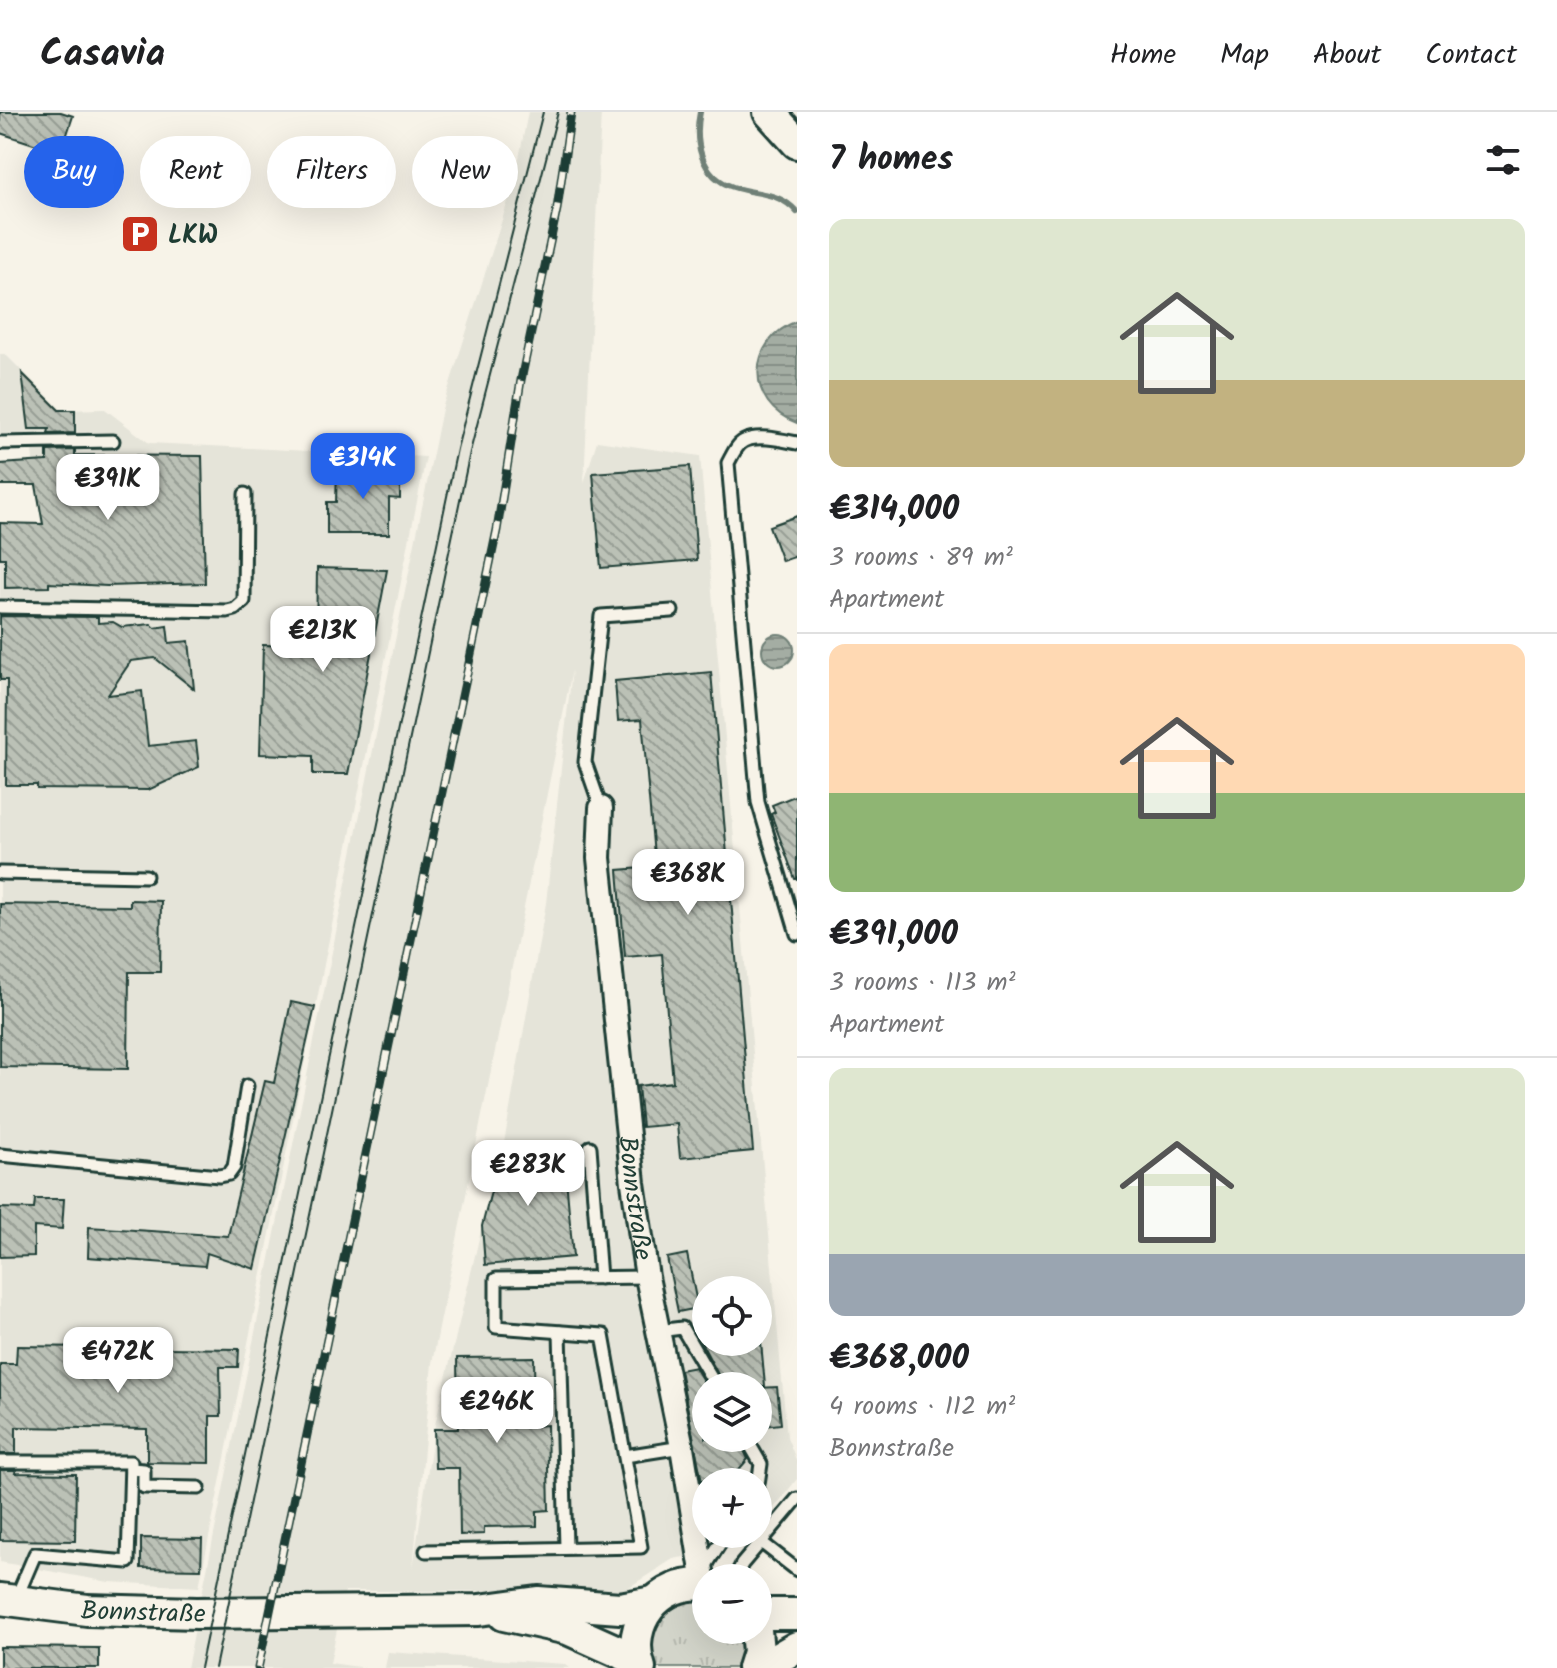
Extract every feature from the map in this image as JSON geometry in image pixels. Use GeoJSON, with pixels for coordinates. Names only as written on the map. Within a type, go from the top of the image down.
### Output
{"type":"FeatureCollection","features":[{"type":"Feature","properties":{"kind":"main road"},"geometry":{"type":"LineString","coordinates":[[769,112],[797,143]]}},
{"type":"Feature","properties":{"kind":"main road","name":"Bonnstraße"},"geometry":{"type":"LineString","coordinates":[[8,1600],[87,1610],[197,1613],[479,1610],[538,1602],[620,1608],[653,1602],[667,1591],[692,1583]]}},
{"type":"Feature","properties":{"kind":"main road"},"geometry":{"type":"LineString","coordinates":[[638,1664],[637,1629],[653,1602]]}},
{"type":"Feature","properties":{"kind":"main road","name":"Bonnstraße"},"geometry":{"type":"LineString","coordinates":[[479,1610],[568,1629],[638,1664]]}},
{"type":"Feature","properties":{"kind":"main road"},"geometry":{"type":"LineString","coordinates":[[772,1614],[797,1614]]}},
{"type":"Feature","properties":{"kind":"main road"},"geometry":{"type":"LineString","coordinates":[[753,1668],[757,1644]]}},
{"type":"Feature","properties":{"kind":"main road"},"geometry":{"type":"LineString","coordinates":[[761,1668],[797,1647]]}},
{"type":"Feature","properties":{"kind":"street","name":"Bonnstraße"},"geometry":{"type":"LineString","coordinates":[[601,808],[599,858],[633,1183],[647,1277],[682,1447],[700,1564]]}},
{"type":"Feature","properties":{"kind":"lane"},"geometry":{"type":"LineString","coordinates":[[797,443],[768,439],[744,441],[735,449],[728,463],[758,802],[797,934]]}},
{"type":"Feature","properties":{"kind":"lane"},"geometry":{"type":"LineString","coordinates":[[0,443],[113,441]]}},
{"type":"Feature","properties":{"kind":"lane"},"geometry":{"type":"LineString","coordinates":[[0,607],[235,609],[244,601],[245,494]]}},
{"type":"Feature","properties":{"kind":"lane"},"geometry":{"type":"LineString","coordinates":[[601,808],[585,762],[601,616],[672,611]]}},
{"type":"Feature","properties":{"kind":"lane"},"geometry":{"type":"LineString","coordinates":[[0,873],[146,876]]}},
{"type":"Feature","properties":{"kind":"lane"},"geometry":{"type":"LineString","coordinates":[[0,1155],[219,1176],[229,1174],[234,1167],[247,1086]]}},
{"type":"Feature","properties":{"kind":"lane"},"geometry":{"type":"LineString","coordinates":[[590,1147],[600,1278]]}},
{"type":"Feature","properties":{"kind":"lane"},"geometry":{"type":"LineString","coordinates":[[426,1551],[641,1547],[603,1335],[496,1327],[496,1279],[647,1277]]}},
{"type":"Feature","properties":{"kind":"lane"},"geometry":{"type":"LineString","coordinates":[[658,1331],[682,1328],[708,1372]]}},
{"type":"Feature","properties":{"kind":"lane"},"geometry":{"type":"LineString","coordinates":[[560,1332],[566,1547]]}},
{"type":"Feature","properties":{"kind":"lane"},"geometry":{"type":"LineString","coordinates":[[625,1456],[682,1447]]}},
{"type":"Feature","properties":{"kind":"lane"},"geometry":{"type":"LineString","coordinates":[[0,1462],[131,1462],[128,1562],[35,1554],[8,1600]]}},
{"type":"Feature","properties":{"kind":"lane"},"geometry":{"type":"LineString","coordinates":[[131,1469],[144,1470],[144,1487],[199,1488]]}},
{"type":"Feature","properties":{"kind":"lane"},"geometry":{"type":"LineString","coordinates":[[772,1529],[797,1499]]}},
{"type":"Feature","properties":{"kind":"lane"},"geometry":{"type":"LineString","coordinates":[[742,1564],[756,1548]]}},
{"type":"Feature","properties":{"kind":"lane"},"geometry":{"type":"LineString","coordinates":[[769,1548],[797,1570]]}},
{"type":"Feature","properties":{"kind":"shaded area"},"geometry":{"type":"Polygon","coordinates":[[[528,112],[601,112],[584,483],[597,441],[700,456],[787,1437],[797,1462],[797,1479],[772,1510],[772,1468],[692,1468],[692,1548],[733,1548],[673,1559],[623,1591],[345,1591],[330,1663],[365,1668],[187,1668],[442,409],[506,208],[518,208],[518,164],[528,112]],[[572,670],[432,1363],[413,1568],[434,1429],[503,1149],[546,903],[572,670]]]}},
{"type":"Feature","properties":{"kind":"shaded area"},"geometry":{"type":"Polygon","coordinates":[[[797,321],[797,423],[780,414],[768,402],[758,372],[768,343],[780,330],[797,321]]]}},
{"type":"Feature","properties":{"kind":"shaded area"},"geometry":{"type":"Polygon","coordinates":[[[0,354],[5,354],[61,410],[105,409],[149,443],[426,457],[199,1587],[109,1582],[0,1562],[0,523],[41,523],[30,435],[0,434],[0,354]]]}},
{"type":"Feature","properties":{"kind":"shaded area"},"geometry":{"type":"Polygon","coordinates":[[[778,634],[790,638],[794,650],[790,662],[778,666],[766,662],[762,650],[766,638],[778,634]]]}},
{"type":"Feature","properties":{"kind":"shaded area"},"geometry":{"type":"Polygon","coordinates":[[[388,1652],[565,1664],[570,1668],[385,1668],[388,1652]]]}},
{"type":"Feature","properties":{"kind":"green space"},"geometry":{"type":"Polygon","coordinates":[[[692,1601],[692,1644],[744,1644],[741,1668],[654,1668],[651,1641],[658,1621],[665,1613],[692,1601]]]}},
{"type":"Feature","properties":{"kind":"building"},"geometry":{"type":"Polygon","coordinates":[[[0,112],[61,112],[73,116],[67,136],[24,136],[24,141],[0,133],[0,112]]]}},
{"type":"Feature","properties":{"kind":"building"},"geometry":{"type":"Polygon","coordinates":[[[22,373],[59,410],[75,410],[75,433],[48,434],[49,429],[29,429],[22,373]]]}},
{"type":"Feature","properties":{"kind":"building"},"geometry":{"type":"Polygon","coordinates":[[[75,450],[75,455],[202,456],[205,583],[107,586],[49,583],[49,587],[5,588],[5,558],[0,558],[0,523],[43,524],[36,485],[0,485],[0,464],[47,461],[47,451],[75,450]]]}},
{"type":"Feature","properties":{"kind":"building"},"geometry":{"type":"Polygon","coordinates":[[[690,466],[697,560],[601,568],[593,473],[690,466]]]}},
{"type":"Feature","properties":{"kind":"building"},"geometry":{"type":"Polygon","coordinates":[[[337,467],[400,468],[400,499],[389,498],[389,534],[327,534],[327,502],[336,502],[337,467]]]}},
{"type":"Feature","properties":{"kind":"building"},"geometry":{"type":"Polygon","coordinates":[[[797,516],[797,556],[782,561],[769,526],[797,516]]]}},
{"type":"Feature","properties":{"kind":"building"},"geometry":{"type":"Polygon","coordinates":[[[317,568],[387,570],[348,774],[313,774],[313,756],[260,754],[263,645],[316,646],[317,568]]]}},
{"type":"Feature","properties":{"kind":"building"},"geometry":{"type":"Polygon","coordinates":[[[0,616],[98,617],[98,623],[113,622],[122,627],[167,626],[169,643],[189,641],[194,689],[155,658],[131,661],[108,695],[142,691],[148,746],[196,741],[199,767],[148,790],[37,789],[37,785],[6,785],[7,680],[0,680],[0,616]]]}},
{"type":"Feature","properties":{"kind":"building"},"geometry":{"type":"Polygon","coordinates":[[[711,672],[753,1151],[680,1158],[677,1124],[642,1127],[638,1086],[673,1082],[662,954],[625,957],[618,870],[655,867],[642,719],[618,721],[615,681],[711,672]]]}},
{"type":"Feature","properties":{"kind":"building"},"geometry":{"type":"Polygon","coordinates":[[[797,795],[795,879],[771,814],[775,812],[772,805],[797,795]]]}},
{"type":"Feature","properties":{"kind":"building"},"geometry":{"type":"Polygon","coordinates":[[[130,900],[161,901],[160,972],[129,972],[128,1069],[0,1067],[0,904],[130,906],[130,900]]]}},
{"type":"Feature","properties":{"kind":"building"},"geometry":{"type":"Polygon","coordinates":[[[291,1002],[315,1007],[255,1269],[207,1253],[205,1266],[88,1257],[89,1227],[228,1236],[265,1081],[274,1083],[291,1002]]]}},
{"type":"Feature","properties":{"kind":"building"},"geometry":{"type":"Polygon","coordinates":[[[563,1144],[573,1257],[485,1265],[482,1226],[502,1149],[563,1144]]]}},
{"type":"Feature","properties":{"kind":"building"},"geometry":{"type":"Polygon","coordinates":[[[35,1199],[64,1199],[62,1229],[34,1227],[34,1256],[0,1257],[0,1208],[34,1209],[35,1199]]]}},
{"type":"Feature","properties":{"kind":"building"},"geometry":{"type":"Polygon","coordinates":[[[687,1254],[692,1279],[692,1309],[678,1312],[667,1258],[687,1254]]]}},
{"type":"Feature","properties":{"kind":"building"},"geometry":{"type":"Polygon","coordinates":[[[17,1346],[239,1349],[238,1367],[220,1367],[221,1416],[210,1416],[210,1463],[147,1462],[147,1429],[16,1427],[16,1454],[0,1454],[0,1364],[16,1364],[17,1346]]]}},
{"type":"Feature","properties":{"kind":"building"},"geometry":{"type":"Polygon","coordinates":[[[708,1356],[762,1356],[764,1372],[717,1372],[708,1356]]]}},
{"type":"Feature","properties":{"kind":"building"},"geometry":{"type":"Polygon","coordinates":[[[534,1357],[535,1426],[547,1425],[549,1510],[537,1511],[537,1526],[484,1527],[484,1534],[460,1535],[459,1468],[435,1468],[434,1429],[458,1429],[457,1358],[534,1357]]]}},
{"type":"Feature","properties":{"kind":"building"},"geometry":{"type":"Polygon","coordinates":[[[695,1367],[698,1372],[692,1372],[692,1431],[680,1370],[695,1367]]]}},
{"type":"Feature","properties":{"kind":"building"},"geometry":{"type":"Polygon","coordinates":[[[772,1387],[777,1387],[781,1424],[772,1425],[772,1387]]]}},
{"type":"Feature","properties":{"kind":"building"},"geometry":{"type":"Polygon","coordinates":[[[696,1452],[745,1452],[748,1459],[740,1468],[699,1468],[696,1452]]]}},
{"type":"Feature","properties":{"kind":"building"},"geometry":{"type":"Polygon","coordinates":[[[0,1470],[76,1474],[75,1541],[0,1540],[0,1470]]]}},
{"type":"Feature","properties":{"kind":"building"},"geometry":{"type":"Polygon","coordinates":[[[141,1538],[202,1539],[201,1569],[141,1568],[141,1538]]]}},
{"type":"Feature","properties":{"kind":"building"},"geometry":{"type":"Polygon","coordinates":[[[0,1647],[99,1648],[99,1668],[0,1668],[0,1647]]]}},
{"type":"Feature","properties":{"kind":"waterway"},"geometry":{"type":"LineString","coordinates":[[700,112],[699,146],[713,175],[733,187],[783,200],[797,212]]}},
{"type":"Feature","properties":{"kind":"tram line"},"geometry":{"type":"LineString","coordinates":[[200,1668],[457,449],[543,112]]}},
{"type":"Feature","properties":{"kind":"tram line"},"geometry":{"type":"LineString","coordinates":[[215,1668],[470,452],[558,112]]}},
{"type":"Feature","properties":{"kind":"railway"},"geometry":{"type":"LineString","coordinates":[[258,1668],[497,530],[521,380],[557,209],[571,112]]}},
{"type":"Feature","properties":{"kind":"place","name":"LKW"},"geometry":{"type":"Point","coordinates":[140,234]}}]}
